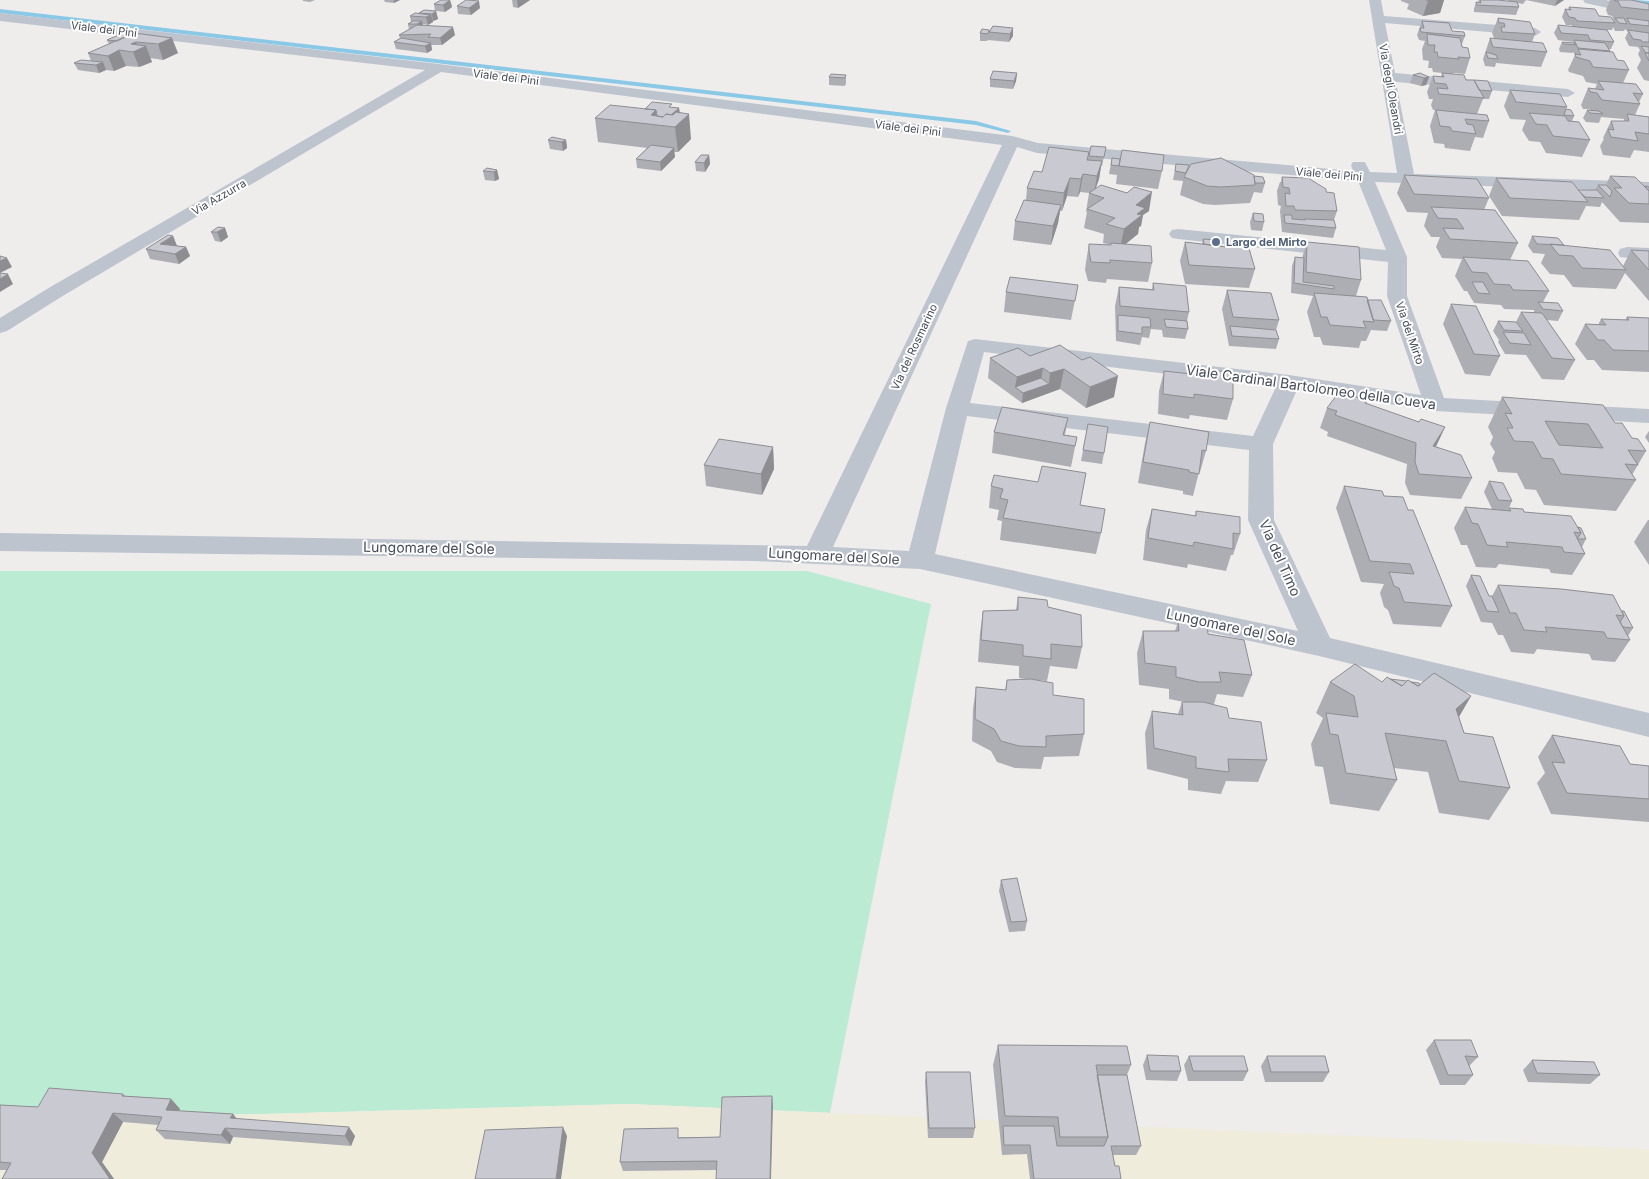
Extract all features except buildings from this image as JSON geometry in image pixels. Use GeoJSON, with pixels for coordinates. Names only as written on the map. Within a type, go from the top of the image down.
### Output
{"type":"FeatureCollection","features":[{"type":"Feature","properties":{"kind":"street","name":"Via degli Oleandri"},"geometry":{"type":"LineString","coordinates":[[1375,0],[1406,172]]}},
{"type":"Feature","properties":{"kind":"street"},"geometry":{"type":"LineString","coordinates":[[1589,0],[1649,13]]}},
{"type":"Feature","properties":{"kind":"street"},"geometry":{"type":"LineString","coordinates":[[1609,0],[1649,9]]}},
{"type":"Feature","properties":{"kind":"street","name":"Viale dei Pini"},"geometry":{"type":"LineString","coordinates":[[0,17],[439,68],[1012,141],[1037,148],[1362,171],[1649,176]]}},
{"type":"Feature","properties":{"kind":"street"},"geometry":{"type":"LineString","coordinates":[[1378,19],[1535,32]]}},
{"type":"Feature","properties":{"kind":"street"},"geometry":{"type":"LineString","coordinates":[[1471,27],[1475,40]]}},
{"type":"Feature","properties":{"kind":"street","name":"Via Azzurra"},"geometry":{"type":"LineString","coordinates":[[0,327],[54,293],[439,68]]}},
{"type":"Feature","properties":{"kind":"street"},"geometry":{"type":"LineString","coordinates":[[1389,77],[1568,93]]}},
{"type":"Feature","properties":{"kind":"street","name":"Via del Rosmarino"},"geometry":{"type":"LineString","coordinates":[[816,554],[1012,141]]}},
{"type":"Feature","properties":{"kind":"street","name":"Via del Mirto"},"geometry":{"type":"LineString","coordinates":[[1362,171],[1398,257],[1398,296],[1435,404]]}},
{"type":"Feature","properties":{"kind":"street","name":"Viale dei Pini"},"geometry":{"type":"LineString","coordinates":[[1406,172],[1649,187]]}},
{"type":"Feature","properties":{"kind":"street"},"geometry":{"type":"LineString","coordinates":[[1178,234],[1398,257]]}},
{"type":"Feature","properties":{"kind":"street"},"geometry":{"type":"LineString","coordinates":[[1627,253],[1649,254]]}},
{"type":"Feature","properties":{"kind":"street","name":"Viale Cardinal Bartolomeo della Cueva"},"geometry":{"type":"LineString","coordinates":[[956,408],[975,345],[1289,382],[1435,404],[1649,416]]}},
{"type":"Feature","properties":{"kind":"street","name":"Via del Timo"},"geometry":{"type":"LineString","coordinates":[[1289,382],[1261,444],[1261,520],[1320,646]]}},
{"type":"Feature","properties":{"kind":"street"},"geometry":{"type":"LineString","coordinates":[[920,560],[956,408],[1261,444]]}},
{"type":"Feature","properties":{"kind":"street","name":"Lungomare del Sole"},"geometry":{"type":"LineString","coordinates":[[0,542],[816,554],[920,560],[1320,646],[1649,725]]}},
{"type":"Feature","properties":{"kind":"green space"},"geometry":{"type":"Polygon","coordinates":[[[0,571],[807,571],[931,604],[830,1113],[630,1104],[0,1121],[0,571]]]}},
{"type":"Feature","properties":{"kind":"sand"},"geometry":{"type":"Polygon","coordinates":[[[630,1104],[1649,1149],[1649,1179],[0,1179],[0,1121],[630,1104]]]}},
{"type":"Feature","properties":{"kind":"waterway"},"geometry":{"type":"LineString","coordinates":[[1637,0],[1649,3]]}},
{"type":"Feature","properties":{"kind":"waterway"},"geometry":{"type":"LineString","coordinates":[[0,11],[976,123],[1008,131]]}},
{"type":"Feature","properties":{"kind":"place","name":"Largo del Mirto"},"geometry":{"type":"Point","coordinates":[1216,242]}}]}
